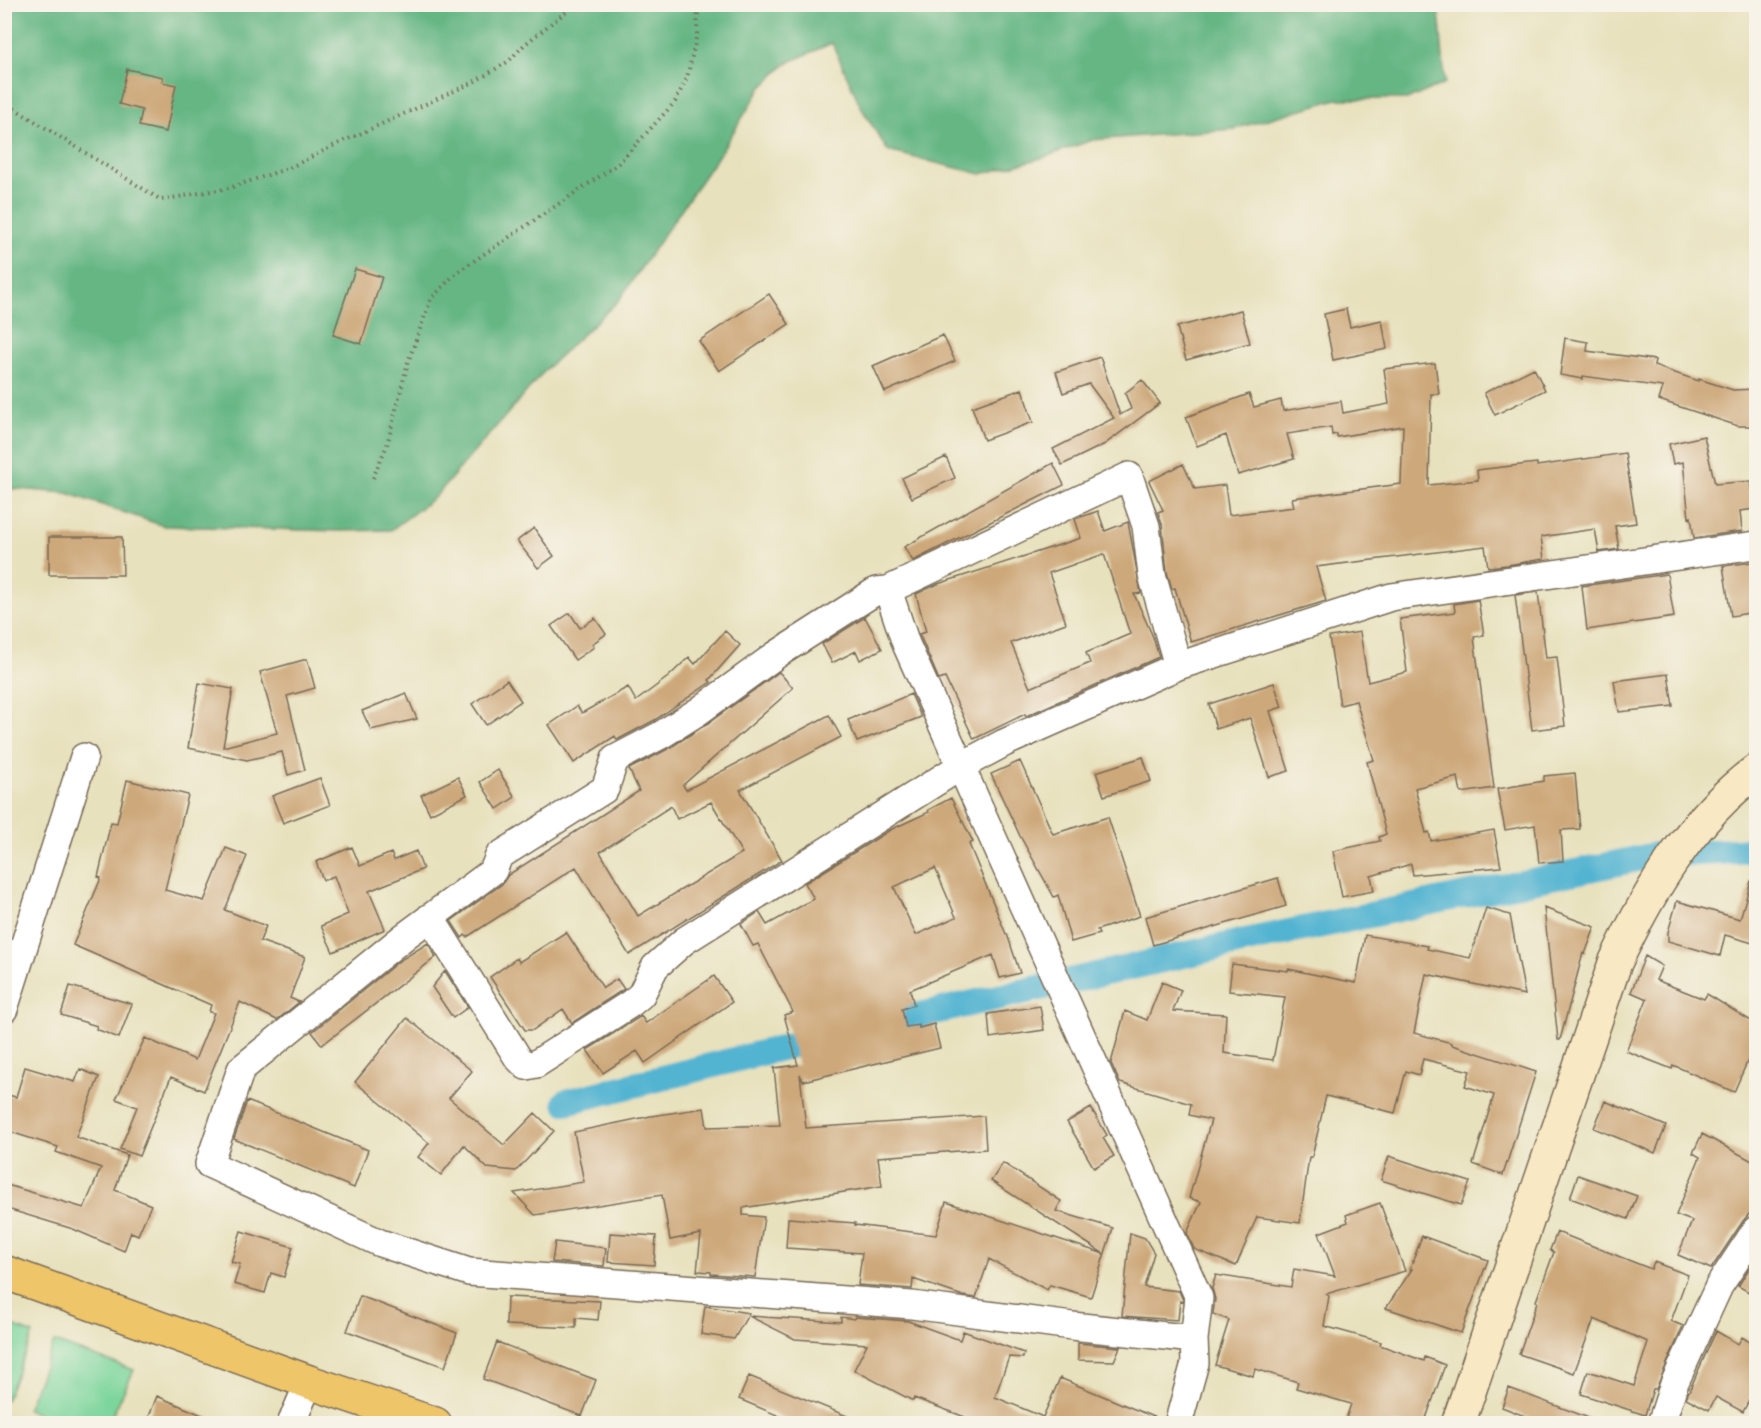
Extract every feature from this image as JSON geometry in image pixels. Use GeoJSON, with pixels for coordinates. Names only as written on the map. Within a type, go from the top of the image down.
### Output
{"type":"FeatureCollection","features":[{"type":"Feature","properties":{"kind":"main road"},"geometry":{"type":"LineString","coordinates":[[1458,1424],[1619,954],[1637,916],[1689,837],[1736,786],[1756,771]]}},
{"type":"Feature","properties":{"kind":"main road"},"geometry":{"type":"LineString","coordinates":[[4,1272],[309,1382],[435,1424]]}},
{"type":"Feature","properties":{"kind":"street"},"geometry":{"type":"LineString","coordinates":[[1179,666],[1152,575],[1146,526],[1129,476],[888,590],[876,591],[776,655],[699,711],[661,735],[615,759],[605,789],[499,856],[493,871],[430,917],[241,1069],[209,1164],[380,1243],[469,1272],[912,1305],[1194,1339]]}},
{"type":"Feature","properties":{"kind":"street"},"geometry":{"type":"LineString","coordinates":[[430,917],[518,1058],[526,1066],[536,1064],[641,995],[655,967],[684,941],[961,766],[1004,743],[1179,666],[1391,597],[1756,545]]}},
{"type":"Feature","properties":{"kind":"street"},"geometry":{"type":"LineString","coordinates":[[888,590],[906,644],[1199,1298],[1194,1339],[1195,1363],[1178,1424]]}},
{"type":"Feature","properties":{"kind":"street"},"geometry":{"type":"LineString","coordinates":[[4,1009],[84,757]]}},
{"type":"Feature","properties":{"kind":"street"},"geometry":{"type":"LineString","coordinates":[[1662,1424],[1674,1384],[1719,1286],[1756,1230]]}},
{"type":"Feature","properties":{"kind":"street"},"geometry":{"type":"LineString","coordinates":[[291,1424],[309,1382]]}},
{"type":"Feature","properties":{"kind":"path"},"geometry":{"type":"LineString","coordinates":[[4,102],[161,200],[229,188],[289,168],[472,83],[509,61],[524,45],[576,4]]}},
{"type":"Feature","properties":{"kind":"path"},"geometry":{"type":"LineString","coordinates":[[373,478],[387,445],[408,362],[431,300],[456,273],[618,164],[675,102],[687,78],[697,34],[698,4]]}},
{"type":"Feature","properties":{"kind":"green space"},"geometry":{"type":"Polygon","coordinates":[[[4,5],[1437,5],[1445,83],[1409,99],[1337,99],[1234,129],[1092,140],[1042,158],[981,174],[888,151],[862,109],[832,43],[787,63],[761,88],[720,153],[619,300],[547,368],[435,497],[391,530],[340,531],[164,526],[67,493],[5,488],[4,5]]]}},
{"type":"Feature","properties":{"kind":"green space"},"geometry":{"type":"Polygon","coordinates":[[[5,1323],[33,1334],[6,1400],[4,1399],[5,1323]]]}},
{"type":"Feature","properties":{"kind":"green space"},"geometry":{"type":"Polygon","coordinates":[[[54,1342],[134,1370],[109,1423],[36,1423],[39,1414],[27,1409],[54,1342]]]}},
{"type":"Feature","properties":{"kind":"building"},"geometry":{"type":"Polygon","coordinates":[[[127,69],[163,77],[162,82],[176,85],[166,132],[139,126],[142,110],[119,104],[127,69]]]}},
{"type":"Feature","properties":{"kind":"building"},"geometry":{"type":"Polygon","coordinates":[[[355,269],[382,277],[361,344],[333,335],[355,269]]]}},
{"type":"Feature","properties":{"kind":"building"},"geometry":{"type":"Polygon","coordinates":[[[769,294],[789,324],[719,371],[699,341],[769,294]]]}},
{"type":"Feature","properties":{"kind":"building"},"geometry":{"type":"Polygon","coordinates":[[[1346,309],[1350,327],[1382,320],[1387,349],[1333,360],[1324,314],[1346,309]]]}},
{"type":"Feature","properties":{"kind":"building"},"geometry":{"type":"Polygon","coordinates":[[[1241,310],[1250,343],[1186,360],[1177,327],[1241,310]]]}},
{"type":"Feature","properties":{"kind":"building"},"geometry":{"type":"Polygon","coordinates":[[[943,335],[955,361],[885,392],[873,366],[943,335]]]}},
{"type":"Feature","properties":{"kind":"building"},"geometry":{"type":"Polygon","coordinates":[[[1565,338],[1588,342],[1587,351],[1655,360],[1654,366],[1699,381],[1699,379],[1733,390],[1756,389],[1756,409],[1753,409],[1754,426],[1738,426],[1659,400],[1663,387],[1560,375],[1565,338]]]}},
{"type":"Feature","properties":{"kind":"building"},"geometry":{"type":"Polygon","coordinates":[[[1100,357],[1120,415],[1131,409],[1125,393],[1142,380],[1160,403],[1105,444],[1062,465],[1053,449],[1114,418],[1089,384],[1063,393],[1056,372],[1100,357]]]}},
{"type":"Feature","properties":{"kind":"building"},"geometry":{"type":"Polygon","coordinates":[[[1435,363],[1439,394],[1431,394],[1429,485],[1478,480],[1477,470],[1537,463],[1537,466],[1625,453],[1636,523],[1615,526],[1619,549],[1599,552],[1595,529],[1541,537],[1544,559],[1507,565],[1488,567],[1485,546],[1316,567],[1326,601],[1191,642],[1175,588],[1172,589],[1167,572],[1162,524],[1158,512],[1163,510],[1149,481],[1183,464],[1195,489],[1225,485],[1229,515],[1294,507],[1292,498],[1401,484],[1403,426],[1337,437],[1337,434],[1332,435],[1331,427],[1287,434],[1294,459],[1238,475],[1226,435],[1197,446],[1186,417],[1249,394],[1254,407],[1281,400],[1283,411],[1341,401],[1343,413],[1389,404],[1384,369],[1435,363]]]}},
{"type":"Feature","properties":{"kind":"building"},"geometry":{"type":"Polygon","coordinates":[[[1534,368],[1545,390],[1495,415],[1484,393],[1534,368]]]}},
{"type":"Feature","properties":{"kind":"building"},"geometry":{"type":"Polygon","coordinates":[[[1022,389],[1033,422],[984,440],[972,407],[1022,389]]]}},
{"type":"Feature","properties":{"kind":"building"},"geometry":{"type":"Polygon","coordinates":[[[1704,436],[1715,484],[1751,481],[1755,509],[1740,511],[1742,531],[1694,538],[1691,517],[1689,518],[1683,462],[1673,464],[1669,444],[1704,436]]]}},
{"type":"Feature","properties":{"kind":"building"},"geometry":{"type":"Polygon","coordinates":[[[946,457],[955,478],[912,498],[902,478],[946,457]]]}},
{"type":"Feature","properties":{"kind":"building"},"geometry":{"type":"Polygon","coordinates":[[[1053,463],[1064,485],[913,561],[904,547],[1053,463]]]}},
{"type":"Feature","properties":{"kind":"building"},"geometry":{"type":"Polygon","coordinates":[[[1098,511],[1105,531],[1128,522],[1141,593],[1134,594],[1159,657],[1026,716],[1025,714],[974,739],[945,678],[939,680],[919,634],[926,632],[916,594],[938,584],[1081,538],[1075,519],[1098,511]],[[1104,554],[1049,573],[1066,623],[1011,643],[1030,688],[1090,663],[1086,653],[1130,634],[1104,554]]]}},
{"type":"Feature","properties":{"kind":"building"},"geometry":{"type":"Polygon","coordinates":[[[534,528],[554,556],[538,568],[517,541],[534,528]]]}},
{"type":"Feature","properties":{"kind":"building"},"geometry":{"type":"Polygon","coordinates":[[[49,537],[122,537],[123,575],[49,575],[49,537]]]}},
{"type":"Feature","properties":{"kind":"building"},"geometry":{"type":"Polygon","coordinates":[[[1752,562],[1753,569],[1756,568],[1756,612],[1731,616],[1723,566],[1752,562]]]}},
{"type":"Feature","properties":{"kind":"building"},"geometry":{"type":"Polygon","coordinates":[[[1667,574],[1674,617],[1587,630],[1582,586],[1667,574]]]}},
{"type":"Feature","properties":{"kind":"building"},"geometry":{"type":"Polygon","coordinates":[[[1538,592],[1546,658],[1557,657],[1565,726],[1532,730],[1515,595],[1538,592]]]}},
{"type":"Feature","properties":{"kind":"building"},"geometry":{"type":"Polygon","coordinates":[[[1478,600],[1484,635],[1474,637],[1494,788],[1461,793],[1458,777],[1415,788],[1426,833],[1429,832],[1431,841],[1494,830],[1501,867],[1413,875],[1411,864],[1371,876],[1374,891],[1342,897],[1333,851],[1380,841],[1379,837],[1386,834],[1367,762],[1374,760],[1356,701],[1340,705],[1329,637],[1360,632],[1368,682],[1407,672],[1400,619],[1455,612],[1454,604],[1478,600]]]}},
{"type":"Feature","properties":{"kind":"building"},"geometry":{"type":"Polygon","coordinates":[[[570,613],[580,628],[595,618],[606,634],[592,644],[594,647],[575,660],[551,626],[570,613]]]}},
{"type":"Feature","properties":{"kind":"building"},"geometry":{"type":"Polygon","coordinates":[[[865,617],[882,649],[860,660],[856,651],[832,663],[822,644],[865,617]]]}},
{"type":"Feature","properties":{"kind":"building"},"geometry":{"type":"Polygon","coordinates":[[[725,631],[740,645],[709,680],[711,682],[653,721],[617,740],[615,736],[574,763],[549,725],[577,706],[582,713],[628,687],[636,701],[668,677],[689,657],[695,664],[725,631]]]}},
{"type":"Feature","properties":{"kind":"building"},"geometry":{"type":"Polygon","coordinates":[[[307,659],[315,688],[287,696],[305,770],[288,775],[282,752],[247,760],[188,748],[199,683],[233,689],[223,747],[277,733],[260,672],[307,659]]]}},
{"type":"Feature","properties":{"kind":"building"},"geometry":{"type":"Polygon","coordinates":[[[779,672],[793,688],[683,785],[686,790],[829,715],[841,737],[740,790],[782,860],[629,955],[576,867],[462,938],[451,921],[502,884],[508,875],[639,791],[629,769],[668,749],[779,672]],[[711,802],[677,819],[671,806],[600,852],[638,916],[742,853],[711,802]]]}},
{"type":"Feature","properties":{"kind":"building"},"geometry":{"type":"Polygon","coordinates":[[[1668,674],[1673,706],[1619,712],[1614,681],[1668,674]]]}},
{"type":"Feature","properties":{"kind":"building"},"geometry":{"type":"Polygon","coordinates":[[[507,680],[521,701],[486,725],[472,704],[507,680]]]}},
{"type":"Feature","properties":{"kind":"building"},"geometry":{"type":"Polygon","coordinates":[[[1274,683],[1282,707],[1270,711],[1289,771],[1269,777],[1250,718],[1216,729],[1209,704],[1274,683]]]}},
{"type":"Feature","properties":{"kind":"building"},"geometry":{"type":"Polygon","coordinates":[[[406,693],[417,719],[371,730],[362,711],[406,693]]]}},
{"type":"Feature","properties":{"kind":"building"},"geometry":{"type":"Polygon","coordinates":[[[911,694],[921,717],[857,742],[848,720],[911,694]]]}},
{"type":"Feature","properties":{"kind":"building"},"geometry":{"type":"Polygon","coordinates":[[[1143,757],[1151,781],[1104,796],[1096,772],[1143,757]]]}},
{"type":"Feature","properties":{"kind":"building"},"geometry":{"type":"Polygon","coordinates":[[[1020,761],[1053,834],[1108,817],[1140,916],[1097,930],[1099,934],[1071,942],[1058,895],[1054,897],[1020,836],[991,774],[1020,761]]]}},
{"type":"Feature","properties":{"kind":"building"},"geometry":{"type":"Polygon","coordinates":[[[498,770],[515,797],[497,809],[480,782],[498,770]]]}},
{"type":"Feature","properties":{"kind":"building"},"geometry":{"type":"Polygon","coordinates":[[[1575,773],[1580,829],[1561,830],[1563,861],[1539,863],[1535,825],[1505,830],[1497,789],[1544,781],[1544,776],[1575,773]]]}},
{"type":"Feature","properties":{"kind":"building"},"geometry":{"type":"Polygon","coordinates":[[[458,777],[467,795],[430,814],[421,795],[458,777]]]}},
{"type":"Feature","properties":{"kind":"building"},"geometry":{"type":"Polygon","coordinates":[[[320,778],[330,805],[283,823],[272,796],[320,778]]]}},
{"type":"Feature","properties":{"kind":"building"},"geometry":{"type":"Polygon","coordinates":[[[127,780],[188,795],[165,890],[204,901],[226,848],[247,856],[225,910],[266,926],[260,941],[305,957],[290,998],[299,1002],[277,1020],[240,1002],[204,1091],[171,1077],[139,1156],[120,1149],[137,1107],[116,1099],[145,1038],[195,1060],[214,1013],[209,1012],[211,1005],[73,945],[101,878],[98,877],[111,822],[117,823],[127,780]]]}},
{"type":"Feature","properties":{"kind":"building"},"geometry":{"type":"Polygon","coordinates":[[[951,798],[973,842],[969,844],[1007,934],[1020,973],[1000,978],[993,955],[910,990],[914,1005],[902,1009],[906,1027],[919,1025],[919,1028],[934,1024],[940,1048],[803,1081],[800,1074],[806,1128],[984,1116],[986,1149],[878,1157],[882,1186],[743,1208],[743,1215],[764,1217],[755,1277],[697,1271],[701,1234],[670,1240],[662,1195],[535,1215],[514,1193],[584,1182],[574,1132],[704,1108],[707,1127],[780,1125],[774,1068],[798,1065],[784,1015],[793,1012],[758,944],[753,946],[741,924],[759,912],[767,925],[814,899],[805,883],[890,830],[929,812],[928,810],[951,798]],[[935,868],[894,887],[916,935],[956,917],[935,868]]]}},
{"type":"Feature","properties":{"kind":"building"},"geometry":{"type":"Polygon","coordinates":[[[352,847],[360,866],[391,853],[394,860],[416,851],[423,869],[369,891],[385,929],[333,952],[321,926],[348,914],[334,876],[323,880],[316,862],[352,847]]]}},
{"type":"Feature","properties":{"kind":"building"},"geometry":{"type":"Polygon","coordinates":[[[1278,878],[1286,906],[1153,945],[1145,917],[1278,878]]]}},
{"type":"Feature","properties":{"kind":"building"},"geometry":{"type":"Polygon","coordinates":[[[1751,881],[1756,882],[1756,944],[1725,935],[1720,956],[1668,941],[1668,932],[1677,901],[1740,919],[1751,881]]]}},
{"type":"Feature","properties":{"kind":"building"},"geometry":{"type":"Polygon","coordinates":[[[1486,908],[1510,915],[1525,995],[1426,974],[1414,1033],[1452,1043],[1452,1045],[1536,1072],[1503,1175],[1473,1164],[1494,1095],[1465,1086],[1470,1071],[1423,1059],[1419,1075],[1406,1071],[1395,1113],[1326,1096],[1312,1157],[1309,1157],[1300,1223],[1257,1217],[1236,1266],[1194,1249],[1187,1233],[1201,1202],[1189,1198],[1211,1120],[1189,1115],[1191,1104],[1120,1083],[1111,1063],[1125,1011],[1147,1020],[1162,982],[1181,990],[1173,1011],[1226,1014],[1224,1053],[1273,1060],[1285,997],[1229,991],[1232,964],[1288,971],[1288,969],[1356,983],[1365,935],[1428,946],[1427,949],[1470,958],[1486,908]]]}},
{"type":"Feature","properties":{"kind":"building"},"geometry":{"type":"Polygon","coordinates":[[[1544,908],[1595,927],[1585,954],[1583,953],[1560,1040],[1558,1040],[1544,908]]]}},
{"type":"Feature","properties":{"kind":"building"},"geometry":{"type":"Polygon","coordinates":[[[566,932],[603,988],[617,979],[624,989],[572,1023],[563,1009],[533,1030],[525,1030],[490,977],[517,958],[519,962],[566,932]]]}},
{"type":"Feature","properties":{"kind":"building"},"geometry":{"type":"Polygon","coordinates":[[[428,943],[436,957],[322,1045],[312,1032],[399,961],[428,943]]]}},
{"type":"Feature","properties":{"kind":"building"},"geometry":{"type":"Polygon","coordinates":[[[1645,956],[1662,966],[1656,980],[1704,999],[1707,994],[1756,1024],[1756,1056],[1751,1053],[1734,1092],[1673,1065],[1672,1069],[1626,1051],[1647,999],[1631,992],[1645,956]]]}},
{"type":"Feature","properties":{"kind":"building"},"geometry":{"type":"Polygon","coordinates":[[[445,971],[468,1007],[453,1018],[432,987],[445,971]]]}},
{"type":"Feature","properties":{"kind":"building"},"geometry":{"type":"Polygon","coordinates":[[[714,976],[732,1002],[645,1063],[637,1051],[603,1073],[587,1050],[641,1016],[646,1023],[714,976]]]}},
{"type":"Feature","properties":{"kind":"building"},"geometry":{"type":"Polygon","coordinates":[[[70,986],[132,1004],[119,1038],[96,1029],[97,1026],[61,1015],[70,986]]]}},
{"type":"Feature","properties":{"kind":"building"},"geometry":{"type":"Polygon","coordinates":[[[1040,1006],[1044,1030],[990,1038],[988,1014],[1040,1006]]]}},
{"type":"Feature","properties":{"kind":"building"},"geometry":{"type":"Polygon","coordinates":[[[407,1018],[472,1071],[449,1098],[504,1145],[535,1113],[554,1131],[516,1171],[487,1168],[464,1145],[441,1175],[418,1157],[429,1143],[355,1082],[407,1018]]]}},
{"type":"Feature","properties":{"kind":"building"},"geometry":{"type":"Polygon","coordinates":[[[25,1067],[75,1082],[80,1069],[99,1077],[76,1137],[127,1155],[115,1190],[151,1205],[138,1235],[131,1232],[124,1251],[73,1229],[4,1208],[4,1184],[84,1208],[101,1168],[56,1152],[58,1147],[4,1130],[4,1094],[16,1097],[25,1067]]]}},
{"type":"Feature","properties":{"kind":"building"},"geometry":{"type":"Polygon","coordinates":[[[247,1101],[368,1150],[354,1188],[234,1139],[247,1101]]]}},
{"type":"Feature","properties":{"kind":"building"},"geometry":{"type":"Polygon","coordinates":[[[1605,1101],[1666,1126],[1655,1153],[1594,1128],[1605,1101]]]}},
{"type":"Feature","properties":{"kind":"building"},"geometry":{"type":"Polygon","coordinates":[[[1091,1108],[1107,1135],[1103,1138],[1114,1156],[1094,1168],[1067,1122],[1091,1108]]]}},
{"type":"Feature","properties":{"kind":"building"},"geometry":{"type":"Polygon","coordinates":[[[1702,1134],[1756,1163],[1756,1214],[1749,1214],[1743,1221],[1711,1269],[1678,1255],[1692,1221],[1676,1215],[1700,1157],[1693,1153],[1702,1134]]]}},
{"type":"Feature","properties":{"kind":"building"},"geometry":{"type":"Polygon","coordinates":[[[1389,1156],[1470,1182],[1461,1205],[1381,1180],[1389,1156]]]}},
{"type":"Feature","properties":{"kind":"building"},"geometry":{"type":"Polygon","coordinates":[[[1003,1163],[1061,1201],[1056,1211],[1113,1228],[1091,1297],[1050,1285],[1047,1290],[989,1259],[976,1298],[963,1296],[913,1279],[912,1289],[858,1285],[862,1253],[786,1248],[788,1218],[855,1223],[855,1225],[936,1235],[946,1202],[1104,1254],[991,1181],[1003,1163]]]}},
{"type":"Feature","properties":{"kind":"building"},"geometry":{"type":"Polygon","coordinates":[[[1578,1175],[1637,1196],[1628,1219],[1570,1198],[1578,1175]]]}},
{"type":"Feature","properties":{"kind":"building"},"geometry":{"type":"Polygon","coordinates":[[[1380,1203],[1405,1271],[1326,1294],[1329,1296],[1324,1326],[1381,1342],[1380,1345],[1424,1361],[1425,1357],[1445,1365],[1424,1424],[1344,1424],[1351,1404],[1296,1388],[1298,1382],[1255,1369],[1253,1376],[1215,1365],[1229,1320],[1213,1314],[1215,1299],[1212,1288],[1216,1275],[1291,1287],[1294,1269],[1335,1276],[1319,1233],[1348,1222],[1346,1215],[1380,1203]]]}},
{"type":"Feature","properties":{"kind":"building"},"geometry":{"type":"Polygon","coordinates":[[[241,1231],[293,1247],[284,1277],[271,1273],[265,1293],[234,1284],[240,1264],[231,1262],[241,1231]]]}},
{"type":"Feature","properties":{"kind":"building"},"geometry":{"type":"Polygon","coordinates":[[[1557,1232],[1651,1269],[1654,1262],[1688,1275],[1671,1321],[1683,1326],[1656,1389],[1653,1389],[1645,1415],[1581,1394],[1588,1371],[1634,1386],[1648,1342],[1594,1319],[1574,1373],[1519,1354],[1554,1252],[1550,1250],[1557,1232]]]}},
{"type":"Feature","properties":{"kind":"building"},"geometry":{"type":"Polygon","coordinates":[[[610,1233],[656,1236],[654,1265],[608,1262],[610,1233]]]}},
{"type":"Feature","properties":{"kind":"building"},"geometry":{"type":"Polygon","coordinates":[[[1130,1233],[1145,1238],[1154,1253],[1144,1287],[1179,1291],[1183,1302],[1180,1301],[1178,1320],[1122,1316],[1130,1233]]]}},
{"type":"Feature","properties":{"kind":"building"},"geometry":{"type":"Polygon","coordinates":[[[1422,1236],[1488,1260],[1461,1333],[1386,1308],[1412,1269],[1410,1269],[1422,1236]]]}},
{"type":"Feature","properties":{"kind":"building"},"geometry":{"type":"Polygon","coordinates":[[[555,1242],[606,1248],[604,1266],[552,1262],[555,1242]]]}},
{"type":"Feature","properties":{"kind":"building"},"geometry":{"type":"Polygon","coordinates":[[[1756,1258],[1756,1296],[1738,1286],[1756,1258]]]}},
{"type":"Feature","properties":{"kind":"building"},"geometry":{"type":"Polygon","coordinates":[[[360,1296],[457,1333],[445,1367],[347,1331],[360,1296]]]}},
{"type":"Feature","properties":{"kind":"building"},"geometry":{"type":"Polygon","coordinates":[[[507,1297],[600,1301],[598,1320],[576,1318],[576,1328],[506,1325],[507,1297]]]}},
{"type":"Feature","properties":{"kind":"building"},"geometry":{"type":"Polygon","coordinates":[[[705,1306],[749,1313],[734,1339],[701,1334],[705,1306]]]}},
{"type":"Feature","properties":{"kind":"building"},"geometry":{"type":"Polygon","coordinates":[[[749,1316],[841,1322],[841,1317],[908,1321],[960,1340],[963,1331],[1024,1353],[1023,1358],[1009,1357],[995,1397],[1043,1417],[1060,1378],[1163,1421],[1163,1424],[962,1424],[965,1417],[914,1398],[913,1401],[854,1370],[867,1344],[795,1339],[749,1316]]]}},
{"type":"Feature","properties":{"kind":"building"},"geometry":{"type":"Polygon","coordinates":[[[1716,1331],[1738,1344],[1742,1337],[1756,1346],[1756,1386],[1743,1412],[1716,1397],[1709,1410],[1686,1398],[1716,1331]]]}},
{"type":"Feature","properties":{"kind":"building"},"geometry":{"type":"Polygon","coordinates":[[[497,1342],[596,1380],[582,1416],[483,1379],[497,1342]]]}},
{"type":"Feature","properties":{"kind":"building"},"geometry":{"type":"Polygon","coordinates":[[[1078,1343],[1120,1347],[1114,1361],[1078,1360],[1078,1343]]]}},
{"type":"Feature","properties":{"kind":"building"},"geometry":{"type":"Polygon","coordinates":[[[749,1376],[864,1424],[798,1424],[739,1399],[749,1376]]]}},
{"type":"Feature","properties":{"kind":"building"},"geometry":{"type":"Polygon","coordinates":[[[1509,1388],[1597,1421],[1597,1424],[1545,1424],[1502,1407],[1509,1388]]]}},
{"type":"Feature","properties":{"kind":"building"},"geometry":{"type":"Polygon","coordinates":[[[157,1396],[221,1423],[221,1424],[146,1424],[157,1396]]]}},
{"type":"Feature","properties":{"kind":"waterway"},"geometry":{"type":"LineString","coordinates":[[872,1026],[1241,942],[1656,855],[1756,850]]}},
{"type":"Feature","properties":{"kind":"waterway"},"geometry":{"type":"LineString","coordinates":[[566,1102],[825,1037]]}}]}
